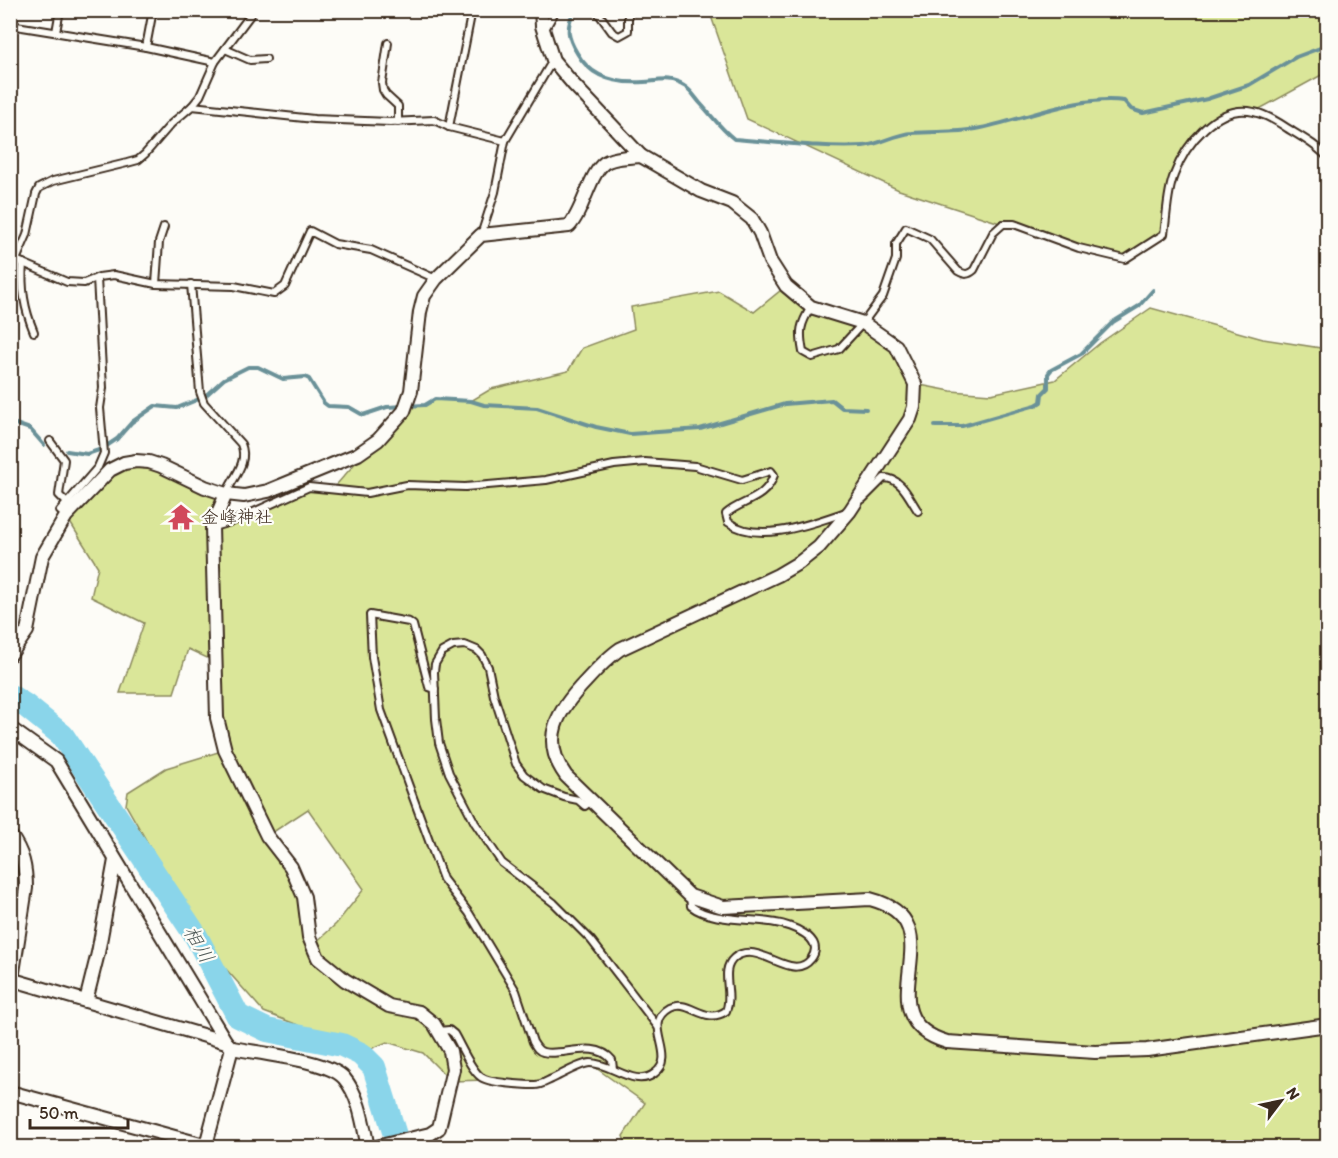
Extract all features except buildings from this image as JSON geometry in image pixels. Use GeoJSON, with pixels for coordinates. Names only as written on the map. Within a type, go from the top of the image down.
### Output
{"type":"FeatureCollection","features":[{"type":"Feature","properties":{"kind":"street"},"geometry":{"type":"LineString","coordinates":[[541,10],[544,31],[554,60],[574,85],[642,156],[701,191],[732,203],[752,219],[760,233],[770,261],[786,286],[811,307],[863,323],[896,346],[915,384],[910,420],[850,511],[819,546],[801,562],[778,575],[620,649],[608,658],[570,698],[556,723],[554,750],[556,759],[566,776],[690,896],[723,907],[870,900],[892,908],[904,920],[912,940],[907,990],[910,1012],[922,1029],[947,1042],[1095,1052],[1147,1050],[1328,1025]]}},
{"type":"Feature","properties":{"kind":"street"},"geometry":{"type":"LineString","coordinates":[[10,655],[27,631],[42,556],[66,516],[110,470],[124,463],[136,461],[161,466],[226,494],[244,496],[268,491],[358,454],[378,440],[406,406],[411,391],[420,312],[424,296],[436,279],[480,235],[569,226],[576,219],[599,166],[608,160],[642,156]]}},
{"type":"Feature","properties":{"kind":"street"},"geometry":{"type":"LineString","coordinates":[[10,835],[23,857],[26,872],[26,888],[11,982],[86,1001],[229,1045],[335,1070],[351,1089],[360,1110],[370,1148],[430,1134],[439,1128],[453,1069],[450,1051],[434,1024],[419,1012],[389,1006],[345,980],[318,958],[309,937],[304,897],[291,867],[267,836],[225,750],[217,718],[212,527],[226,494]]}},
{"type":"Feature","properties":{"kind":"street"},"geometry":{"type":"LineString","coordinates":[[10,728],[56,761],[229,1045],[210,1146],[10,1092]]}},
{"type":"Feature","properties":{"kind":"street"},"geometry":{"type":"LineString","coordinates":[[86,1001],[98,953],[115,860]]}},
{"type":"Feature","properties":{"kind":"lane"},"geometry":{"type":"LineString","coordinates":[[56,32],[60,10]]}},
{"type":"Feature","properties":{"kind":"lane"},"geometry":{"type":"LineString","coordinates":[[146,47],[153,10]]}},
{"type":"Feature","properties":{"kind":"lane"},"geometry":{"type":"LineString","coordinates":[[34,332],[26,312],[17,260],[27,235],[39,188],[53,181],[138,160],[200,96],[215,62],[254,10]]}},
{"type":"Feature","properties":{"kind":"lane"},"geometry":{"type":"LineString","coordinates":[[449,127],[472,10]]}},
{"type":"Feature","properties":{"kind":"lane"},"geometry":{"type":"LineString","coordinates":[[544,31],[556,10]]}},
{"type":"Feature","properties":{"kind":"lane"},"geometry":{"type":"LineString","coordinates":[[596,10],[612,32],[619,36],[628,31],[628,10]]}},
{"type":"Feature","properties":{"kind":"lane"},"geometry":{"type":"LineString","coordinates":[[10,25],[146,47],[215,62]]}},
{"type":"Feature","properties":{"kind":"lane"},"geometry":{"type":"LineString","coordinates":[[388,43],[382,83],[386,95],[398,105],[398,122]]}},
{"type":"Feature","properties":{"kind":"lane"},"geometry":{"type":"LineString","coordinates":[[225,49],[250,60],[266,59]]}},
{"type":"Feature","properties":{"kind":"lane"},"geometry":{"type":"LineString","coordinates":[[480,235],[495,192],[505,141],[554,60]]}},
{"type":"Feature","properties":{"kind":"lane"},"geometry":{"type":"LineString","coordinates":[[192,106],[311,119],[398,122],[434,120],[449,127],[505,141]]}},
{"type":"Feature","properties":{"kind":"lane"},"geometry":{"type":"LineString","coordinates":[[811,307],[802,321],[800,334],[802,352],[812,357],[839,349],[863,323],[883,296],[896,259],[896,244],[906,228],[930,239],[958,272],[964,274],[969,274],[974,270],[993,232],[1003,224],[1014,224],[1079,248],[1125,259],[1164,234],[1173,176],[1185,153],[1200,132],[1232,112],[1254,112],[1279,123],[1328,158]]}},
{"type":"Feature","properties":{"kind":"lane"},"geometry":{"type":"LineString","coordinates":[[156,284],[159,242],[164,227]]}},
{"type":"Feature","properties":{"kind":"lane"},"geometry":{"type":"LineString","coordinates":[[17,260],[68,282],[84,283],[114,275],[156,284],[234,286],[274,294],[285,286],[310,231],[335,244],[371,250],[436,279]]}},
{"type":"Feature","properties":{"kind":"lane"},"geometry":{"type":"LineString","coordinates":[[66,516],[60,511],[98,467],[104,453],[100,408],[103,388],[97,278]]}},
{"type":"Feature","properties":{"kind":"lane"},"geometry":{"type":"LineString","coordinates":[[191,284],[200,392],[204,403],[241,444],[244,451],[243,464],[226,494]]}},
{"type":"Feature","properties":{"kind":"lane"},"geometry":{"type":"LineString","coordinates":[[50,441],[64,460],[59,495],[67,503]]}},
{"type":"Feature","properties":{"kind":"lane"},"geometry":{"type":"LineString","coordinates":[[212,527],[234,521],[309,487],[367,493],[407,485],[465,487],[546,480],[614,465],[645,462],[695,466],[742,480],[771,471],[774,475],[773,479],[758,496],[726,514],[728,522],[735,527],[754,531],[781,531],[850,511],[884,478],[893,478],[901,485],[918,511]]}},
{"type":"Feature","properties":{"kind":"lane"},"geometry":{"type":"LineString","coordinates":[[435,689],[429,687],[413,625],[409,622],[370,615],[372,657],[381,710],[443,879],[469,912],[516,991],[533,1042],[538,1050],[544,1053],[580,1049],[605,1054],[612,1060],[613,1069]]}},
{"type":"Feature","properties":{"kind":"lane"},"geometry":{"type":"LineString","coordinates":[[438,1031],[449,1030],[454,1034],[476,1073],[487,1080],[535,1085],[589,1063],[613,1069],[634,1078],[642,1078],[657,1073],[661,1068],[664,1053],[658,1027],[591,940],[554,903],[502,863],[475,823],[443,757],[436,719],[435,689],[435,664],[442,652],[459,644],[477,650],[482,655],[488,667],[512,756],[520,770],[543,789],[578,800],[585,806],[591,801]]}},
{"type":"Feature","properties":{"kind":"lane"},"geometry":{"type":"LineString","coordinates":[[658,1027],[665,1011],[677,1005],[708,1016],[716,1016],[726,1011],[730,991],[726,972],[728,965],[739,955],[753,952],[786,966],[797,966],[812,958],[814,952],[811,939],[796,928],[777,923],[710,915],[697,911],[692,906],[690,896]]}},
{"type":"Feature","properties":{"kind":"green space"},"geometry":{"type":"Polygon","coordinates":[[[713,10],[1327,11],[1327,72],[1254,112],[1232,112],[1200,132],[1173,176],[1164,234],[1125,259],[1003,224],[899,190],[747,119],[712,19],[713,10]]]}},
{"type":"Feature","properties":{"kind":"green space"},"geometry":{"type":"Polygon","coordinates":[[[786,286],[811,307],[863,323],[896,346],[915,384],[951,391],[991,394],[1055,380],[1100,343],[1151,308],[1263,339],[1327,349],[1327,1147],[627,1147],[623,1136],[645,1103],[589,1063],[540,1084],[487,1080],[451,1081],[423,1053],[387,1042],[366,1051],[264,1012],[209,950],[126,805],[128,792],[166,768],[225,750],[216,662],[188,649],[174,693],[120,693],[144,623],[91,597],[98,567],[66,516],[110,470],[136,461],[226,494],[213,527],[309,487],[331,491],[405,406],[425,405],[435,399],[471,401],[491,389],[568,371],[582,348],[634,329],[631,307],[719,291],[754,312],[786,286]],[[308,809],[267,836],[291,867],[313,945],[336,924],[364,889],[308,809]]]}},
{"type":"Feature","properties":{"kind":"waterway"},"geometry":{"type":"LineString","coordinates":[[574,10],[569,27],[571,42],[583,62],[597,74],[624,82],[664,80],[679,83],[690,91],[734,139],[815,145],[863,146],[906,134],[976,129],[1088,101],[1124,101],[1131,109],[1143,113],[1207,99],[1249,85],[1296,57],[1328,45]]}},
{"type":"Feature","properties":{"kind":"waterway"},"geometry":{"type":"LineString","coordinates":[[935,426],[962,426],[1041,402],[1042,394],[1048,388],[1048,374],[1051,370],[1081,354],[1113,322],[1139,306],[1153,290]]}},
{"type":"Feature","properties":{"kind":"waterway"},"geometry":{"type":"LineString","coordinates":[[67,451],[87,454],[102,449],[117,439],[132,422],[155,406],[177,408],[204,397],[224,379],[248,367],[258,367],[283,379],[305,377],[309,379],[328,406],[349,407],[363,415],[387,407],[425,405],[435,399],[471,401],[484,405],[537,408],[596,427],[630,434],[700,429],[785,404],[832,400],[842,408],[866,409]]}},
{"type":"Feature","properties":{"kind":"waterway"},"geometry":{"type":"LineString","coordinates":[[10,422],[30,429],[44,445]]}},
{"type":"Feature","properties":{"kind":"waterway","name":"相川"},"geometry":{"type":"LineString","coordinates":[[10,696],[62,735],[196,936],[238,1016],[267,1030],[342,1045],[361,1054],[374,1067],[399,1148]]}},
{"type":"Feature","properties":{"kind":"place","name":"金峰神社"},"geometry":{"type":"Point","coordinates":[181,517]}}]}
